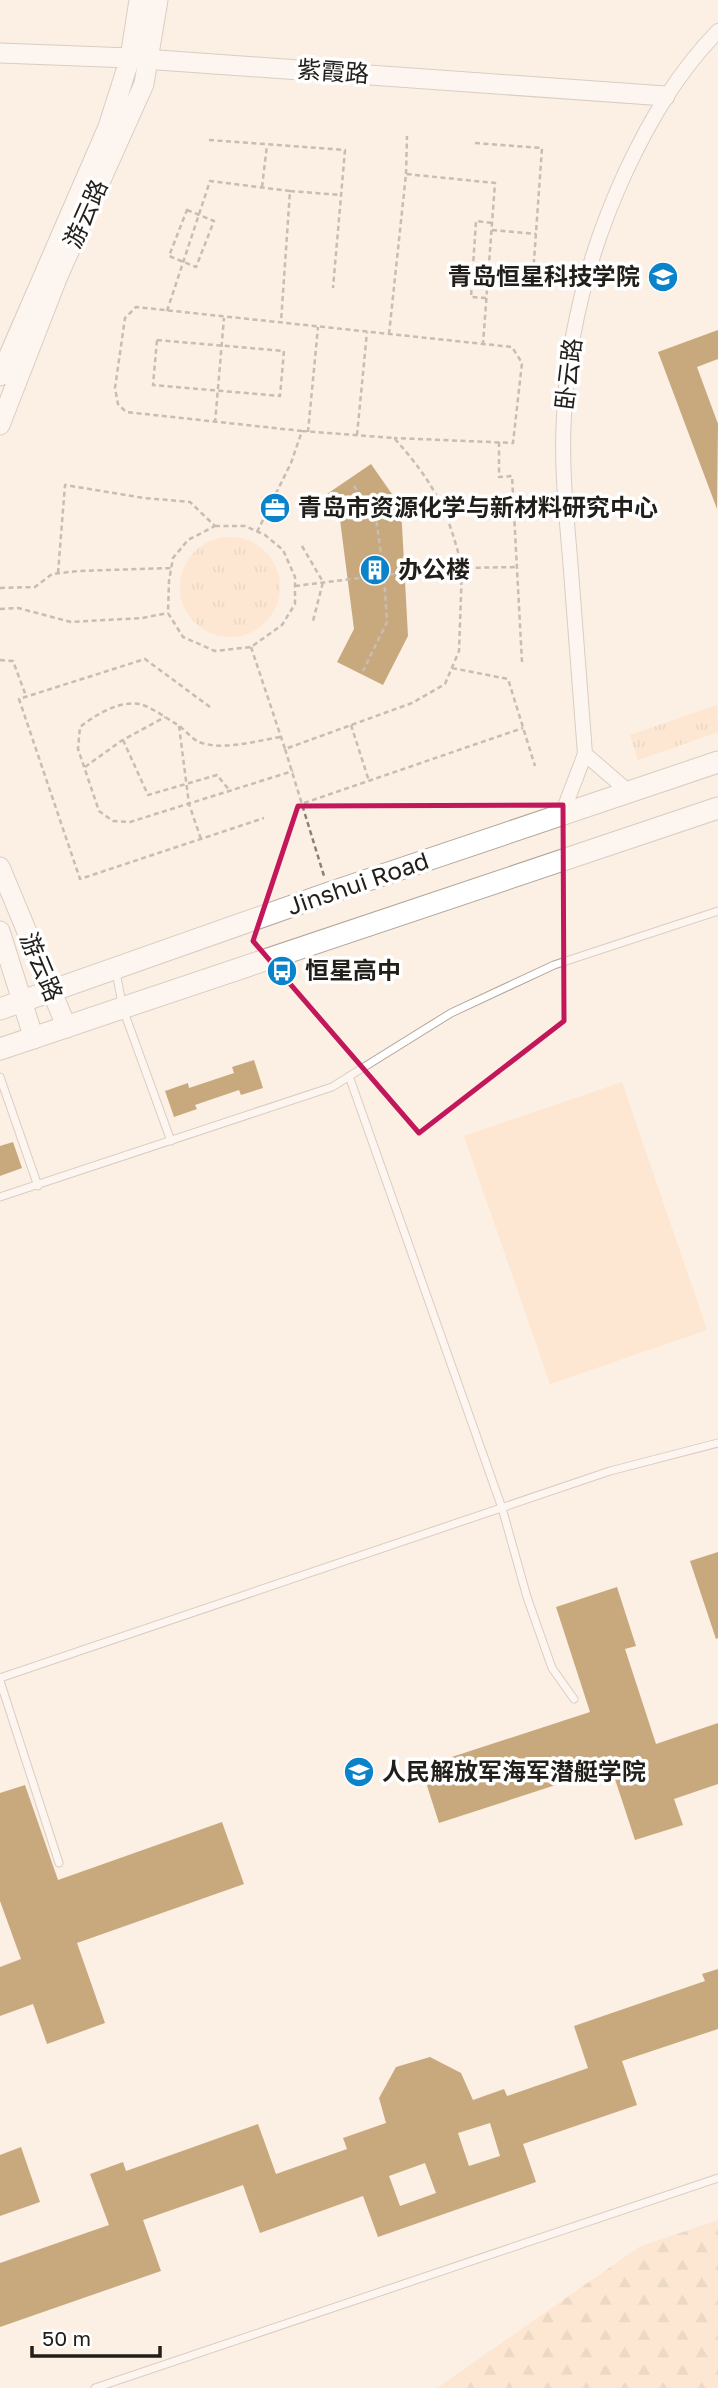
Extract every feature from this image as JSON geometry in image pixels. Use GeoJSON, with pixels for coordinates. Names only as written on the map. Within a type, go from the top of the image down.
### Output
{"type":"FeatureCollection","features":[{"type":"Feature","properties":{"kind":"main road","name":"游云路"},"geometry":{"type":"LineString","coordinates":[[0,425],[58,276],[144,84],[139,59],[139,0]]}},
{"type":"Feature","properties":{"kind":"main road","name":"游云路"},"geometry":{"type":"LineString","coordinates":[[0,376],[139,59],[158,0]]}},
{"type":"Feature","properties":{"kind":"main road","name":"紫霞路"},"geometry":{"type":"LineString","coordinates":[[0,53],[139,59],[665,96]]}},
{"type":"Feature","properties":{"kind":"main road","name":"Jinshui Road"},"geometry":{"type":"LineString","coordinates":[[0,1009],[329,893],[718,762]]}},
{"type":"Feature","properties":{"kind":"main road","name":"Jinshui Road"},"geometry":{"type":"LineString","coordinates":[[0,1049],[718,808]]}},
{"type":"Feature","properties":{"kind":"main road","name":"游云路"},"geometry":{"type":"LineString","coordinates":[[0,867],[67,1028]]}},
{"type":"Feature","properties":{"kind":"main road","name":"游云路"},"geometry":{"type":"LineString","coordinates":[[0,930],[34,1038]]}},
{"type":"Feature","properties":{"kind":"street","name":"卧云路"},"geometry":{"type":"LineString","coordinates":[[562,814],[585,754],[563,468],[569,358],[583,285],[607,211],[645,132],[665,96],[718,31]]}},
{"type":"Feature","properties":{"kind":"street"},"geometry":{"type":"LineString","coordinates":[[585,754],[629,792]]}},
{"type":"Feature","properties":{"kind":"lane"},"geometry":{"type":"LineString","coordinates":[[0,1197],[332,1087],[451,1013],[554,965],[718,911]]}},
{"type":"Feature","properties":{"kind":"lane"},"geometry":{"type":"LineString","coordinates":[[116,969],[123,1009],[171,1141]]}},
{"type":"Feature","properties":{"kind":"lane"},"geometry":{"type":"LineString","coordinates":[[349,1076],[502,1508],[527,1597],[552,1668],[574,1699]]}},
{"type":"Feature","properties":{"kind":"lane"},"geometry":{"type":"LineString","coordinates":[[0,1077],[38,1186]]}},
{"type":"Feature","properties":{"kind":"lane"},"geometry":{"type":"LineString","coordinates":[[59,1863],[0,1680],[610,1471],[718,1443]]}},
{"type":"Feature","properties":{"kind":"lane"},"geometry":{"type":"LineString","coordinates":[[95,2388],[718,2178]]}},
{"type":"Feature","properties":{"kind":"path"},"geometry":{"type":"LineString","coordinates":[[389,334],[406,174],[407,136]]}},
{"type":"Feature","properties":{"kind":"path"},"geometry":{"type":"LineString","coordinates":[[209,139],[345,150],[333,288]]}},
{"type":"Feature","properties":{"kind":"path"},"geometry":{"type":"LineString","coordinates":[[262,187],[267,144]]}},
{"type":"Feature","properties":{"kind":"path"},"geometry":{"type":"LineString","coordinates":[[475,144],[542,148],[532,289]]}},
{"type":"Feature","properties":{"kind":"path"},"geometry":{"type":"LineString","coordinates":[[406,174],[495,183],[483,344]]}},
{"type":"Feature","properties":{"kind":"path"},"geometry":{"type":"LineString","coordinates":[[167,311],[210,181],[341,195]]}},
{"type":"Feature","properties":{"kind":"path"},"geometry":{"type":"LineString","coordinates":[[281,322],[290,191]]}},
{"type":"Feature","properties":{"kind":"path"},"geometry":{"type":"LineString","coordinates":[[187,210],[215,221],[197,267],[183,262],[169,257],[187,210]]}},
{"type":"Feature","properties":{"kind":"path"},"geometry":{"type":"LineString","coordinates":[[486,298],[471,297],[476,221],[492,223]]}},
{"type":"Feature","properties":{"kind":"path"},"geometry":{"type":"LineString","coordinates":[[492,230],[536,234]]}},
{"type":"Feature","properties":{"kind":"path"},"geometry":{"type":"LineString","coordinates":[[136,307],[389,334],[512,347],[522,363],[513,443],[394,438],[215,423],[126,412],[118,404],[115,388],[125,317],[136,307]]}},
{"type":"Feature","properties":{"kind":"path"},"geometry":{"type":"LineString","coordinates":[[215,423],[224,317]]}},
{"type":"Feature","properties":{"kind":"path"},"geometry":{"type":"LineString","coordinates":[[308,432],[318,326]]}},
{"type":"Feature","properties":{"kind":"path"},"geometry":{"type":"LineString","coordinates":[[357,435],[367,332]]}},
{"type":"Feature","properties":{"kind":"path"},"geometry":{"type":"LineString","coordinates":[[157,340],[284,351],[279,396],[217,390],[153,385],[157,340]]}},
{"type":"Feature","properties":{"kind":"path"},"geometry":{"type":"LineString","coordinates":[[257,532],[291,463],[302,431]]}},
{"type":"Feature","properties":{"kind":"path"},"geometry":{"type":"LineString","coordinates":[[285,749],[412,703],[445,684],[459,651],[462,568],[446,512],[417,464],[394,438]]}},
{"type":"Feature","properties":{"kind":"path"},"geometry":{"type":"LineString","coordinates":[[499,442],[499,477],[512,476],[522,662]]}},
{"type":"Feature","properties":{"kind":"path"},"geometry":{"type":"LineString","coordinates":[[352,483],[376,518],[387,622],[363,671]]}},
{"type":"Feature","properties":{"kind":"path"},"geometry":{"type":"LineString","coordinates":[[58,573],[65,485],[144,498],[190,502],[215,526]]}},
{"type":"Feature","properties":{"kind":"path"},"geometry":{"type":"LineString","coordinates":[[215,526],[245,526],[257,532],[283,550],[295,577],[295,604],[282,625],[251,647],[215,651],[183,637],[168,613],[173,558],[188,540],[215,526]]}},
{"type":"Feature","properties":{"kind":"path"},"geometry":{"type":"LineString","coordinates":[[302,547],[323,582],[313,621]]}},
{"type":"Feature","properties":{"kind":"path"},"geometry":{"type":"LineString","coordinates":[[295,586],[462,568],[517,567]]}},
{"type":"Feature","properties":{"kind":"path"},"geometry":{"type":"LineString","coordinates":[[0,588],[36,587],[52,574],[58,573],[171,568]]}},
{"type":"Feature","properties":{"kind":"path"},"geometry":{"type":"LineString","coordinates":[[0,608],[18,608],[71,622],[142,618],[168,613]]}},
{"type":"Feature","properties":{"kind":"path"},"geometry":{"type":"LineString","coordinates":[[251,647],[304,803],[329,893]]}},
{"type":"Feature","properties":{"kind":"path"},"geometry":{"type":"LineString","coordinates":[[210,707],[145,659],[19,699],[80,879],[264,818]]}},
{"type":"Feature","properties":{"kind":"path"},"geometry":{"type":"LineString","coordinates":[[0,660],[13,661],[26,696]]}},
{"type":"Feature","properties":{"kind":"path"},"geometry":{"type":"LineString","coordinates":[[452,668],[508,678],[535,766]]}},
{"type":"Feature","properties":{"kind":"path"},"geometry":{"type":"LineString","coordinates":[[282,737],[241,744],[217,745],[198,741],[165,717],[138,704],[121,705],[93,716],[80,727],[78,749],[99,811],[113,821],[130,822],[293,771]]}},
{"type":"Feature","properties":{"kind":"path"},"geometry":{"type":"LineString","coordinates":[[84,767],[165,717]]}},
{"type":"Feature","properties":{"kind":"path"},"geometry":{"type":"LineString","coordinates":[[351,725],[369,781]]}},
{"type":"Feature","properties":{"kind":"path"},"geometry":{"type":"LineString","coordinates":[[179,726],[189,804],[201,839]]}},
{"type":"Feature","properties":{"kind":"path"},"geometry":{"type":"LineString","coordinates":[[304,803],[523,728]]}},
{"type":"Feature","properties":{"kind":"path"},"geometry":{"type":"LineString","coordinates":[[124,740],[148,795],[217,775],[230,791]]}},
{"type":"Feature","properties":{"kind":"highlighted area"},"geometry":{"type":"Polygon","coordinates":[[[563,805],[564,1021],[419,1133],[253,941],[298,806],[563,805]]]}},
{"type":"Feature","properties":{"kind":"green space"},"geometry":{"type":"Polygon","coordinates":[[[230,537],[249,541],[265,552],[276,568],[280,587],[276,606],[265,622],[249,633],[230,637],[211,633],[195,622],[184,606],[180,587],[184,568],[195,552],[211,541],[230,537]]]}},
{"type":"Feature","properties":{"kind":"green space"},"geometry":{"type":"Polygon","coordinates":[[[717,705],[718,732],[638,760],[630,735],[717,705]]]}},
{"type":"Feature","properties":{"kind":"green space"},"geometry":{"type":"Polygon","coordinates":[[[622,1082],[707,1330],[550,1384],[464,1136],[622,1082]]]}},
{"type":"Feature","properties":{"kind":"green space"},"geometry":{"type":"Polygon","coordinates":[[[718,2220],[718,2388],[437,2388],[639,2247],[718,2220]]]}},
{"type":"Feature","properties":{"kind":"building"},"geometry":{"type":"Polygon","coordinates":[[[718,330],[718,359],[697,367],[718,424],[717,509],[658,352],[718,330]]]}},
{"type":"Feature","properties":{"kind":"building","name":"办公楼"},"geometry":{"type":"Polygon","coordinates":[[[371,464],[401,507],[408,636],[383,685],[337,662],[354,629],[339,512],[327,494],[371,464]]]}},
{"type":"Feature","properties":{"kind":"building"},"geometry":{"type":"Polygon","coordinates":[[[254,1060],[263,1088],[241,1095],[239,1090],[195,1105],[197,1109],[174,1117],[165,1091],[188,1083],[189,1088],[234,1073],[232,1067],[254,1060]]]}},
{"type":"Feature","properties":{"kind":"building"},"geometry":{"type":"Polygon","coordinates":[[[13,1142],[22,1168],[0,1176],[0,1146],[13,1142]]]}},
{"type":"Feature","properties":{"kind":"building"},"geometry":{"type":"Polygon","coordinates":[[[718,1552],[718,1638],[716,1639],[690,1561],[718,1552]]]}},
{"type":"Feature","properties":{"kind":"building"},"geometry":{"type":"Polygon","coordinates":[[[617,1587],[636,1646],[625,1649],[656,1744],[718,1723],[718,1784],[674,1799],[683,1825],[635,1840],[611,1767],[439,1823],[421,1767],[590,1712],[556,1607],[617,1587]]]}},
{"type":"Feature","properties":{"kind":"building"},"geometry":{"type":"Polygon","coordinates":[[[25,1785],[58,1880],[222,1822],[244,1884],[77,1943],[105,2023],[47,2044],[33,2004],[0,2016],[0,1967],[21,1959],[0,1901],[0,1793],[25,1785]]]}},
{"type":"Feature","properties":{"kind":"building"},"geometry":{"type":"Polygon","coordinates":[[[718,1969],[718,2029],[622,2061],[637,2105],[523,2144],[536,2182],[378,2237],[363,2196],[260,2233],[243,2185],[143,2220],[161,2271],[0,2327],[0,2263],[109,2225],[90,2174],[123,2162],[126,2171],[258,2124],[276,2174],[347,2149],[343,2138],[386,2123],[379,2098],[396,2067],[430,2057],[461,2073],[473,2100],[504,2089],[507,2096],[588,2068],[574,2026],[705,1981],[702,1974],[718,1969]],[[490,2123],[458,2133],[469,2166],[500,2156],[490,2123]],[[425,2163],[389,2176],[400,2206],[436,2193],[425,2163]]]}},
{"type":"Feature","properties":{"kind":"building"},"geometry":{"type":"Polygon","coordinates":[[[21,2147],[40,2202],[0,2216],[0,2155],[21,2147]]]}},
{"type":"Feature","properties":{"kind":"place","name":"青岛恒星科技学院"},"geometry":{"type":"Point","coordinates":[663,277]}},
{"type":"Feature","properties":{"kind":"place","name":"青岛市资源化学与新材料研究中心"},"geometry":{"type":"Point","coordinates":[275,508]}},
{"type":"Feature","properties":{"kind":"place","name":"办公楼"},"geometry":{"type":"Point","coordinates":[375,570]}},
{"type":"Feature","properties":{"kind":"place","name":"恒星高中"},"geometry":{"type":"Point","coordinates":[282,971]}},
{"type":"Feature","properties":{"kind":"place","name":"人民解放军海军潜艇学院"},"geometry":{"type":"Point","coordinates":[359,1772]}}]}
